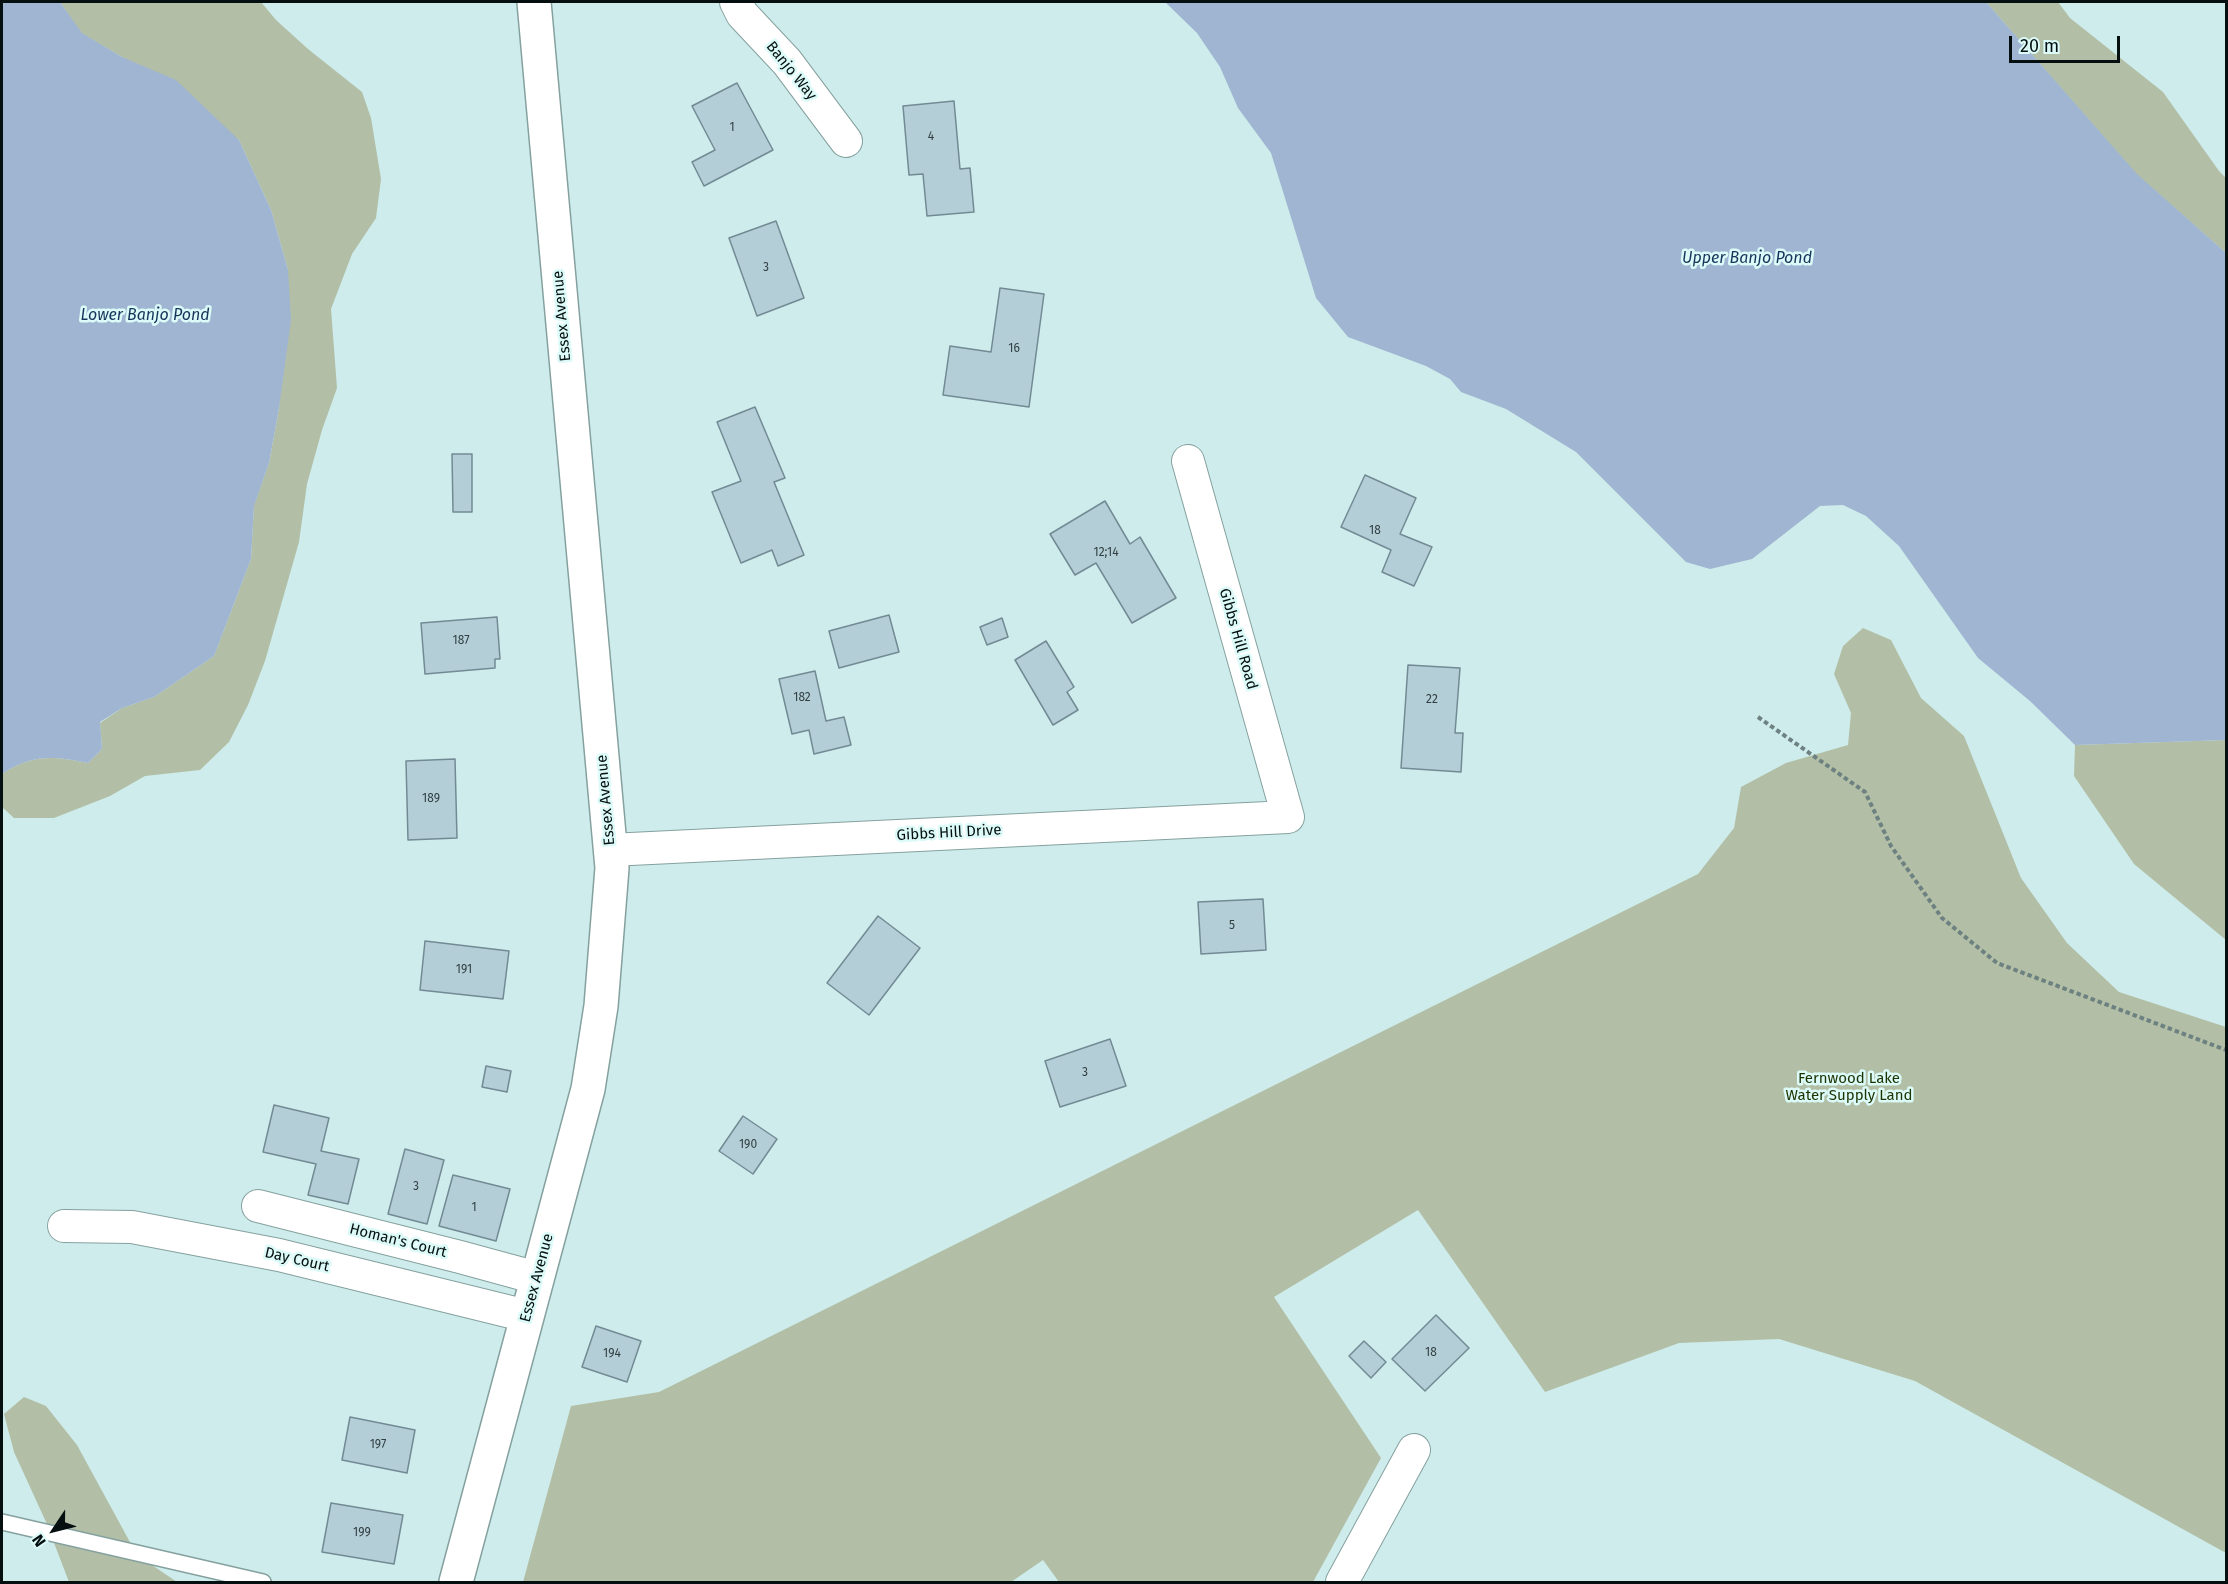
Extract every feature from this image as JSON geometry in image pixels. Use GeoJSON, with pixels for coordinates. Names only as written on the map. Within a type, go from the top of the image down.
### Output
{"type":"FeatureCollection","features":[{"type":"Feature","properties":{"kind":"street","name":"Essex Avenue"},"geometry":{"type":"LineString","coordinates":[[456,1582],[588,1089],[601,1006],[612,868],[534,2]]}},
{"type":"Feature","properties":{"kind":"street","name":"Banjo Way"},"geometry":{"type":"LineString","coordinates":[[736,2],[742,14],[787,62],[846,141]]}},
{"type":"Feature","properties":{"kind":"street","name":"Gibbs Hill Road"},"geometry":{"type":"LineString","coordinates":[[1188,461],[1288,817]]}},
{"type":"Feature","properties":{"kind":"street","name":"Gibbs Hill Drive"},"geometry":{"type":"LineString","coordinates":[[610,850],[1288,817]]}},
{"type":"Feature","properties":{"kind":"street","name":"Homan's Court"},"geometry":{"type":"LineString","coordinates":[[258,1206],[537,1278]]}},
{"type":"Feature","properties":{"kind":"street","name":"Day Court"},"geometry":{"type":"LineString","coordinates":[[64,1226],[132,1227],[279,1255],[527,1316]]}},
{"type":"Feature","properties":{"kind":"street"},"geometry":{"type":"LineString","coordinates":[[1342,1582],[1414,1450]]}},
{"type":"Feature","properties":{"kind":"lane"},"geometry":{"type":"LineString","coordinates":[[2,1522],[262,1582]]}},
{"type":"Feature","properties":{"kind":"path"},"geometry":{"type":"LineString","coordinates":[[1758,717],[1865,792],[1891,846],[1942,918],[1997,963],[2226,1050]]}},
{"type":"Feature","properties":{"kind":"green space"},"geometry":{"type":"Polygon","coordinates":[[[60,2],[261,2],[276,20],[308,49],[362,92],[371,118],[381,179],[376,218],[352,254],[331,309],[337,388],[307,484],[299,542],[265,661],[248,705],[229,742],[200,770],[145,776],[110,796],[54,818],[14,818],[2,807],[2,774],[23,763],[43,758],[88,763],[102,749],[100,723],[122,708],[154,697],[214,656],[251,559],[254,505],[269,463],[279,408],[288,270],[271,210],[239,140],[122,57],[81,33],[60,2]]]}},
{"type":"Feature","properties":{"kind":"green space"},"geometry":{"type":"Polygon","coordinates":[[[1986,2],[2058,2],[2070,18],[2163,92],[2226,178],[2226,253],[2137,175],[1986,2]]]}},
{"type":"Feature","properties":{"kind":"green space","name":"Fernwood Lake Water Supply Land"},"geometry":{"type":"Polygon","coordinates":[[[1863,628],[1891,640],[1921,698],[1964,736],[2021,878],[2067,943],[2119,992],[2226,1027],[2226,1553],[1915,1381],[1779,1339],[1679,1343],[1545,1392],[1418,1210],[1274,1297],[1381,1458],[1313,1582],[1059,1582],[1043,1560],[1011,1582],[523,1582],[571,1406],[659,1392],[1698,874],[1734,828],[1741,787],[1786,763],[1848,745],[1851,713],[1834,674],[1843,646],[1863,628]]]}},
{"type":"Feature","properties":{"kind":"green space"},"geometry":{"type":"Polygon","coordinates":[[[2226,740],[2226,940],[2134,864],[2074,776],[2075,745],[2226,740]]]}},
{"type":"Feature","properties":{"kind":"green space"},"geometry":{"type":"Polygon","coordinates":[[[24,1397],[46,1406],[77,1445],[137,1555],[177,1582],[69,1582],[46,1522],[14,1452],[4,1414],[24,1397]]]}},
{"type":"Feature","properties":{"kind":"water","name":"Lower Banjo Pond"},"geometry":{"type":"Polygon","coordinates":[[[2,2],[60,2],[82,33],[122,57],[176,80],[239,140],[271,210],[288,270],[291,320],[269,463],[254,506],[251,559],[214,656],[154,697],[122,708],[100,722],[102,749],[88,763],[43,758],[23,763],[2,774],[2,2]]]}},
{"type":"Feature","properties":{"kind":"water","name":"Upper Banjo Pond"},"geometry":{"type":"Polygon","coordinates":[[[1165,2],[1986,2],[2137,174],[2226,253],[2226,740],[2075,745],[2030,701],[1978,658],[1899,546],[1866,516],[1843,505],[1820,506],[1752,559],[1710,569],[1686,562],[1576,452],[1506,409],[1461,392],[1450,379],[1426,366],[1348,337],[1316,298],[1271,153],[1238,108],[1220,67],[1197,33],[1165,2]]]}},
{"type":"Feature","properties":{"kind":"building"},"geometry":{"type":"Polygon","coordinates":[[[737,83],[773,150],[704,186],[692,162],[715,150],[692,106],[737,83]]]}},
{"type":"Feature","properties":{"kind":"building"},"geometry":{"type":"Polygon","coordinates":[[[954,101],[960,169],[970,168],[974,212],[927,216],[923,174],[909,175],[903,106],[954,101]]]}},
{"type":"Feature","properties":{"kind":"building"},"geometry":{"type":"Polygon","coordinates":[[[776,221],[804,298],[757,316],[729,238],[776,221]]]}},
{"type":"Feature","properties":{"kind":"building"},"geometry":{"type":"Polygon","coordinates":[[[1000,288],[1044,294],[1029,407],[943,395],[950,346],[991,352],[1000,288]]]}},
{"type":"Feature","properties":{"kind":"building"},"geometry":{"type":"Polygon","coordinates":[[[755,407],[785,478],[774,482],[804,555],[778,566],[772,550],[741,563],[712,492],[741,481],[717,422],[755,407]]]}},
{"type":"Feature","properties":{"kind":"building"},"geometry":{"type":"Polygon","coordinates":[[[452,454],[472,454],[472,512],[453,512],[452,454]]]}},
{"type":"Feature","properties":{"kind":"building"},"geometry":{"type":"Polygon","coordinates":[[[1365,475],[1416,498],[1400,534],[1432,547],[1414,586],[1382,572],[1391,550],[1341,527],[1365,475]]]}},
{"type":"Feature","properties":{"kind":"building"},"geometry":{"type":"Polygon","coordinates":[[[1105,501],[1130,544],[1140,537],[1176,598],[1132,623],[1096,563],[1075,575],[1050,534],[1105,501]]]}},
{"type":"Feature","properties":{"kind":"building"},"geometry":{"type":"Polygon","coordinates":[[[889,615],[899,652],[839,668],[829,631],[889,615]]]}},
{"type":"Feature","properties":{"kind":"building"},"geometry":{"type":"Polygon","coordinates":[[[497,617],[500,659],[495,659],[495,668],[425,674],[421,623],[497,617]]]}},
{"type":"Feature","properties":{"kind":"building"},"geometry":{"type":"Polygon","coordinates":[[[1002,618],[1008,637],[987,645],[980,627],[1002,618]]]}},
{"type":"Feature","properties":{"kind":"building"},"geometry":{"type":"Polygon","coordinates":[[[1046,641],[1074,687],[1067,692],[1078,710],[1053,725],[1015,660],[1046,641]]]}},
{"type":"Feature","properties":{"kind":"building"},"geometry":{"type":"Polygon","coordinates":[[[1408,665],[1460,668],[1455,733],[1463,733],[1461,772],[1401,768],[1408,665]]]}},
{"type":"Feature","properties":{"kind":"building"},"geometry":{"type":"Polygon","coordinates":[[[815,671],[826,721],[844,717],[851,745],[814,754],[809,730],[792,734],[779,679],[815,671]]]}},
{"type":"Feature","properties":{"kind":"building"},"geometry":{"type":"Polygon","coordinates":[[[455,759],[457,838],[408,840],[406,761],[455,759]]]}},
{"type":"Feature","properties":{"kind":"building"},"geometry":{"type":"Polygon","coordinates":[[[1263,899],[1266,950],[1201,954],[1198,902],[1263,899]]]}},
{"type":"Feature","properties":{"kind":"building"},"geometry":{"type":"Polygon","coordinates":[[[878,916],[920,948],[869,1015],[827,983],[878,916]]]}},
{"type":"Feature","properties":{"kind":"building"},"geometry":{"type":"Polygon","coordinates":[[[425,941],[509,951],[503,999],[420,990],[425,941]]]}},
{"type":"Feature","properties":{"kind":"building"},"geometry":{"type":"Polygon","coordinates":[[[1110,1039],[1126,1086],[1060,1107],[1045,1061],[1110,1039]]]}},
{"type":"Feature","properties":{"kind":"building"},"geometry":{"type":"Polygon","coordinates":[[[486,1066],[511,1071],[507,1092],[482,1087],[486,1066]]]}},
{"type":"Feature","properties":{"kind":"building"},"geometry":{"type":"Polygon","coordinates":[[[274,1105],[329,1118],[321,1151],[359,1159],[348,1204],[308,1195],[316,1164],[263,1152],[274,1105]]]}},
{"type":"Feature","properties":{"kind":"building"},"geometry":{"type":"Polygon","coordinates":[[[743,1116],[777,1139],[753,1174],[719,1151],[743,1116]]]}},
{"type":"Feature","properties":{"kind":"building"},"geometry":{"type":"Polygon","coordinates":[[[405,1149],[444,1160],[427,1224],[388,1214],[405,1149]]]}},
{"type":"Feature","properties":{"kind":"building"},"geometry":{"type":"Polygon","coordinates":[[[453,1175],[510,1189],[496,1241],[439,1226],[453,1175]]]}},
{"type":"Feature","properties":{"kind":"building"},"geometry":{"type":"Polygon","coordinates":[[[1436,1315],[1469,1348],[1425,1391],[1392,1359],[1436,1315]]]}},
{"type":"Feature","properties":{"kind":"building"},"geometry":{"type":"Polygon","coordinates":[[[596,1326],[641,1341],[627,1382],[582,1367],[596,1326]]]}},
{"type":"Feature","properties":{"kind":"building"},"geometry":{"type":"Polygon","coordinates":[[[1364,1341],[1386,1362],[1371,1378],[1349,1356],[1364,1341]]]}},
{"type":"Feature","properties":{"kind":"building"},"geometry":{"type":"Polygon","coordinates":[[[350,1417],[415,1430],[407,1473],[342,1460],[350,1417]]]}},
{"type":"Feature","properties":{"kind":"building"},"geometry":{"type":"Polygon","coordinates":[[[331,1503],[403,1515],[394,1564],[322,1552],[331,1503]]]}}]}
